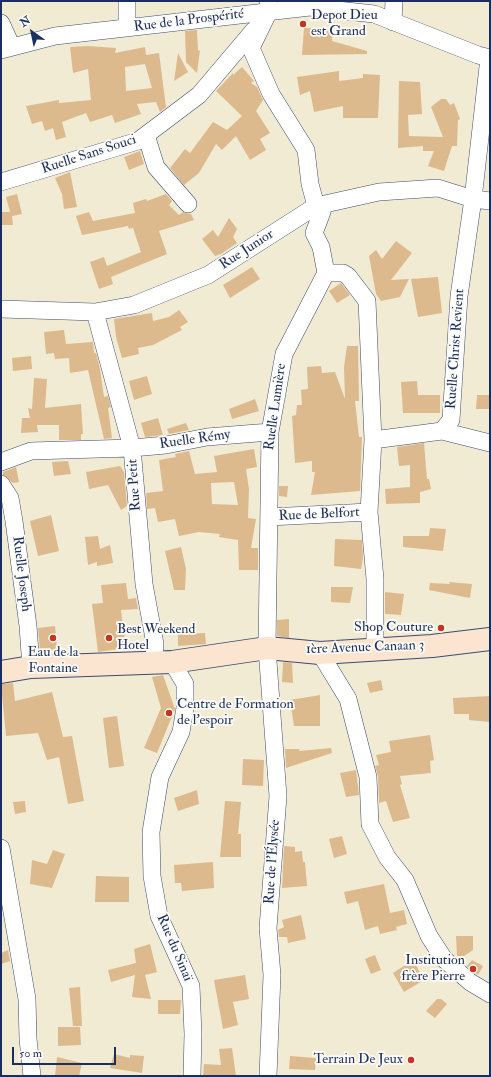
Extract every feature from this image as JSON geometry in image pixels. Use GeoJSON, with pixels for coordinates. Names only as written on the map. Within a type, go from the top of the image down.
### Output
{"type":"FeatureCollection","features":[{"type":"Feature","properties":{"kind":"main road","name":"1ère Avenue Canaan 3"},"geometry":{"type":"LineString","coordinates":[[1,672],[31,667],[163,662],[267,648],[320,653],[432,646],[490,638]]}},
{"type":"Feature","properties":{"kind":"street"},"geometry":{"type":"LineString","coordinates":[[127,1],[127,28]]}},
{"type":"Feature","properties":{"kind":"street"},"geometry":{"type":"LineString","coordinates":[[393,22],[394,1]]}},
{"type":"Feature","properties":{"kind":"street"},"geometry":{"type":"LineString","coordinates":[[268,6],[251,48],[271,94],[306,150],[310,184],[316,206],[322,212],[314,233],[322,247],[326,273],[343,273],[348,276],[352,284],[367,301],[373,440],[369,512],[375,579],[375,649]]}},
{"type":"Feature","properties":{"kind":"street","name":"Rue de la Prospérité"},"geometry":{"type":"LineString","coordinates":[[7,48],[55,36],[127,28],[268,6],[310,7],[374,14],[478,55],[490,58]]}},
{"type":"Feature","properties":{"kind":"street","name":"Ruelle Sans Souci"},"geometry":{"type":"LineString","coordinates":[[1,182],[138,141],[199,95],[268,6]]}},
{"type":"Feature","properties":{"kind":"street"},"geometry":{"type":"LineString","coordinates":[[1,23],[7,48]]}},
{"type":"Feature","properties":{"kind":"street","name":"Ruelle Christ Revient"},"geometry":{"type":"LineString","coordinates":[[442,431],[451,420],[459,296],[473,199],[490,58]]}},
{"type":"Feature","properties":{"kind":"street"},"geometry":{"type":"LineString","coordinates":[[146,135],[156,167],[188,204]]}},
{"type":"Feature","properties":{"kind":"street","name":"Rue Junior"},"geometry":{"type":"LineString","coordinates":[[1,310],[95,312],[134,305],[208,275],[316,206],[379,192],[438,188],[473,199],[490,201]]}},
{"type":"Feature","properties":{"kind":"street","name":"Ruelle Lumière"},"geometry":{"type":"LineString","coordinates":[[267,648],[270,432],[284,354],[326,273]]}},
{"type":"Feature","properties":{"kind":"street","name":"Rue Petit"},"geometry":{"type":"LineString","coordinates":[[95,312],[132,448],[144,584],[155,644],[163,662]]}},
{"type":"Feature","properties":{"kind":"street"},"geometry":{"type":"LineString","coordinates":[[373,440],[442,431],[490,443]]}},
{"type":"Feature","properties":{"kind":"street","name":"Ruelle Rémy"},"geometry":{"type":"LineString","coordinates":[[1,462],[31,451],[132,448],[166,445],[207,437],[270,432]]}},
{"type":"Feature","properties":{"kind":"street","name":"Ruelle Joseph"},"geometry":{"type":"LineString","coordinates":[[1,484],[10,498],[14,521],[28,626],[31,667]]}},
{"type":"Feature","properties":{"kind":"street","name":"Rue de Belfort"},"geometry":{"type":"LineString","coordinates":[[269,517],[369,512]]}},
{"type":"Feature","properties":{"kind":"street","name":"Rue de l'Élysée"},"geometry":{"type":"LineString","coordinates":[[267,648],[278,796],[268,928],[272,975],[268,1076]]}},
{"type":"Feature","properties":{"kind":"street"},"geometry":{"type":"LineString","coordinates":[[320,653],[348,699],[368,777],[370,824],[387,857],[405,880],[429,936],[444,959],[470,982],[490,994]]}},
{"type":"Feature","properties":{"kind":"street","name":"Rue du Sinaï"},"geometry":{"type":"LineString","coordinates":[[163,662],[185,684],[185,708],[181,732],[160,777],[151,832],[152,876],[159,916],[191,986],[193,1034],[192,1076]]}},
{"type":"Feature","properties":{"kind":"street"},"geometry":{"type":"LineString","coordinates":[[1,848],[27,999],[28,1039],[32,1076]]}},
{"type":"Feature","properties":{"kind":"building"},"geometry":{"type":"Polygon","coordinates":[[[304,28],[332,29],[332,41],[367,51],[367,54],[302,55],[304,28]]]}},
{"type":"Feature","properties":{"kind":"building"},"geometry":{"type":"Polygon","coordinates":[[[197,30],[198,51],[200,50],[197,73],[186,62],[185,31],[197,30]]]}},
{"type":"Feature","properties":{"kind":"building"},"geometry":{"type":"Polygon","coordinates":[[[88,46],[116,48],[115,53],[145,47],[146,55],[159,53],[166,107],[160,112],[156,102],[137,104],[141,114],[115,123],[112,115],[90,122],[86,113],[62,122],[66,137],[56,140],[53,128],[45,131],[42,121],[32,124],[26,106],[59,100],[59,103],[91,100],[88,69],[73,73],[70,47],[88,46]],[[145,64],[125,67],[126,91],[152,88],[145,64]]]}},
{"type":"Feature","properties":{"kind":"building"},"geometry":{"type":"Polygon","coordinates":[[[178,53],[188,72],[174,81],[178,53]]]}},
{"type":"Feature","properties":{"kind":"building"},"geometry":{"type":"Polygon","coordinates":[[[242,67],[254,81],[251,83],[257,87],[263,100],[256,111],[270,133],[260,139],[266,150],[250,160],[236,136],[222,150],[216,144],[199,173],[184,185],[170,168],[185,149],[190,153],[213,122],[227,130],[242,116],[216,91],[233,73],[233,75],[242,67]]]}},
{"type":"Feature","properties":{"kind":"building"},"geometry":{"type":"Polygon","coordinates":[[[339,71],[339,81],[363,78],[363,74],[380,75],[378,118],[343,118],[343,106],[314,112],[310,91],[300,95],[297,77],[339,71]]]}},
{"type":"Feature","properties":{"kind":"building"},"geometry":{"type":"Polygon","coordinates":[[[399,81],[420,82],[422,114],[408,115],[409,136],[443,137],[431,107],[441,99],[446,99],[450,105],[454,103],[460,119],[458,120],[457,146],[452,146],[444,171],[428,166],[434,151],[423,151],[423,146],[398,148],[399,81]]]}},
{"type":"Feature","properties":{"kind":"building"},"geometry":{"type":"Polygon","coordinates":[[[140,151],[144,164],[129,170],[124,157],[140,151]]]}},
{"type":"Feature","properties":{"kind":"building"},"geometry":{"type":"Polygon","coordinates":[[[70,172],[77,207],[64,209],[62,194],[55,178],[70,172]]]}},
{"type":"Feature","properties":{"kind":"building"},"geometry":{"type":"Polygon","coordinates":[[[17,194],[22,214],[12,216],[13,225],[1,225],[1,212],[10,212],[6,197],[17,194]]]}},
{"type":"Feature","properties":{"kind":"building"},"geometry":{"type":"Polygon","coordinates":[[[166,194],[172,201],[169,205],[179,215],[183,212],[191,214],[194,220],[159,231],[167,254],[111,277],[113,284],[99,289],[90,262],[104,257],[107,266],[141,252],[133,228],[129,229],[128,226],[82,235],[76,216],[89,212],[93,221],[135,213],[133,203],[146,199],[147,201],[166,194]]]}},
{"type":"Feature","properties":{"kind":"building"},"geometry":{"type":"Polygon","coordinates":[[[229,218],[237,229],[233,237],[237,243],[221,254],[215,256],[202,239],[213,230],[218,237],[229,218]]]}},
{"type":"Feature","properties":{"kind":"building"},"geometry":{"type":"Polygon","coordinates":[[[396,241],[412,253],[391,280],[409,279],[400,297],[381,301],[376,294],[369,256],[376,250],[382,259],[396,241]]]}},
{"type":"Feature","properties":{"kind":"building"},"geometry":{"type":"Polygon","coordinates":[[[252,267],[260,279],[230,298],[223,285],[252,267]]]}},
{"type":"Feature","properties":{"kind":"building"},"geometry":{"type":"Polygon","coordinates":[[[438,277],[442,313],[418,317],[411,279],[438,277]]]}},
{"type":"Feature","properties":{"kind":"building"},"geometry":{"type":"Polygon","coordinates":[[[341,283],[350,295],[337,303],[329,291],[341,283]]]}},
{"type":"Feature","properties":{"kind":"building"},"geometry":{"type":"Polygon","coordinates":[[[179,310],[188,322],[180,327],[182,330],[153,345],[138,348],[139,354],[122,358],[116,337],[114,319],[152,313],[153,321],[169,317],[179,310]]]}},
{"type":"Feature","properties":{"kind":"building"},"geometry":{"type":"Polygon","coordinates":[[[64,330],[66,344],[93,342],[94,353],[96,353],[100,369],[104,397],[108,396],[111,407],[108,408],[112,438],[104,439],[88,370],[70,373],[69,358],[55,359],[54,353],[46,354],[44,332],[64,330]]]}},
{"type":"Feature","properties":{"kind":"building"},"geometry":{"type":"Polygon","coordinates":[[[347,346],[358,346],[359,401],[355,401],[359,437],[362,437],[360,491],[311,495],[315,472],[312,472],[312,461],[295,463],[292,416],[296,415],[297,405],[302,405],[301,390],[308,389],[307,367],[321,366],[322,373],[335,372],[345,399],[344,367],[347,346]]]}},
{"type":"Feature","properties":{"kind":"building"},"geometry":{"type":"Polygon","coordinates":[[[31,356],[32,369],[13,371],[12,358],[31,356]]]}},
{"type":"Feature","properties":{"kind":"building"},"geometry":{"type":"Polygon","coordinates":[[[147,376],[152,394],[134,400],[129,381],[147,376]]]}},
{"type":"Feature","properties":{"kind":"building"},"geometry":{"type":"Polygon","coordinates":[[[34,378],[47,379],[45,408],[81,404],[83,434],[81,434],[81,440],[59,440],[59,425],[37,425],[38,432],[21,433],[22,418],[30,418],[28,408],[32,409],[34,378]]]}},
{"type":"Feature","properties":{"kind":"building"},"geometry":{"type":"Polygon","coordinates":[[[417,381],[418,395],[440,395],[440,413],[403,413],[401,382],[417,381]]]}},
{"type":"Feature","properties":{"kind":"building"},"geometry":{"type":"Polygon","coordinates":[[[477,395],[490,395],[490,409],[476,409],[477,395]]]}},
{"type":"Feature","properties":{"kind":"building"},"geometry":{"type":"Polygon","coordinates":[[[255,399],[259,411],[232,419],[229,409],[255,399]]]}},
{"type":"Feature","properties":{"kind":"building"},"geometry":{"type":"Polygon","coordinates":[[[158,418],[163,435],[145,437],[141,423],[158,418]]]}},
{"type":"Feature","properties":{"kind":"building"},"geometry":{"type":"Polygon","coordinates":[[[186,423],[189,430],[169,434],[167,429],[186,423]]]}},
{"type":"Feature","properties":{"kind":"building"},"geometry":{"type":"Polygon","coordinates":[[[424,443],[427,479],[429,479],[431,489],[420,492],[420,503],[386,504],[385,489],[410,487],[410,465],[399,466],[397,447],[424,443]]]}},
{"type":"Feature","properties":{"kind":"building"},"geometry":{"type":"Polygon","coordinates":[[[254,449],[257,467],[246,469],[249,489],[248,518],[256,519],[251,548],[258,548],[258,570],[239,570],[238,540],[219,537],[220,534],[199,532],[179,536],[175,519],[158,522],[155,508],[147,509],[146,493],[163,491],[159,460],[176,457],[175,454],[189,451],[195,474],[217,472],[214,456],[254,449]],[[234,482],[211,483],[212,504],[238,505],[234,482]]]}},
{"type":"Feature","properties":{"kind":"building"},"geometry":{"type":"Polygon","coordinates":[[[68,461],[71,474],[54,476],[52,462],[68,461]]]}},
{"type":"Feature","properties":{"kind":"building"},"geometry":{"type":"Polygon","coordinates":[[[120,466],[124,472],[127,506],[121,510],[108,485],[89,489],[86,472],[120,466]]]}},
{"type":"Feature","properties":{"kind":"building"},"geometry":{"type":"Polygon","coordinates":[[[16,467],[19,482],[13,483],[3,475],[3,472],[16,467]]]}},
{"type":"Feature","properties":{"kind":"building"},"geometry":{"type":"Polygon","coordinates":[[[279,486],[288,486],[287,497],[279,496],[279,486]]]}},
{"type":"Feature","properties":{"kind":"building"},"geometry":{"type":"Polygon","coordinates":[[[51,515],[59,551],[38,556],[30,521],[51,515]]]}},
{"type":"Feature","properties":{"kind":"building"},"geometry":{"type":"Polygon","coordinates":[[[430,528],[446,529],[443,551],[403,547],[403,536],[429,536],[430,528]]]}},
{"type":"Feature","properties":{"kind":"building"},"geometry":{"type":"Polygon","coordinates":[[[98,536],[100,549],[110,545],[113,563],[97,566],[97,562],[88,565],[85,537],[98,536]]]}},
{"type":"Feature","properties":{"kind":"building"},"geometry":{"type":"Polygon","coordinates":[[[335,539],[362,540],[363,558],[361,569],[334,566],[335,539]]]}},
{"type":"Feature","properties":{"kind":"building"},"geometry":{"type":"Polygon","coordinates":[[[181,547],[186,569],[185,590],[174,590],[165,551],[181,547]]]}},
{"type":"Feature","properties":{"kind":"building"},"geometry":{"type":"Polygon","coordinates":[[[449,582],[472,584],[470,598],[429,590],[430,583],[450,584],[449,582]]]}},
{"type":"Feature","properties":{"kind":"building"},"geometry":{"type":"Polygon","coordinates":[[[126,583],[128,599],[136,598],[138,609],[121,610],[126,648],[98,652],[92,604],[103,603],[101,585],[126,583]]]}},
{"type":"Feature","properties":{"kind":"building"},"geometry":{"type":"Polygon","coordinates":[[[331,587],[353,587],[350,603],[331,602],[331,587]]]}},
{"type":"Feature","properties":{"kind":"building"},"geometry":{"type":"Polygon","coordinates":[[[385,592],[404,594],[401,615],[385,614],[385,592]]]}},
{"type":"Feature","properties":{"kind":"building"},"geometry":{"type":"Polygon","coordinates":[[[289,619],[289,638],[277,636],[277,620],[289,619]]]}},
{"type":"Feature","properties":{"kind":"building"},"geometry":{"type":"Polygon","coordinates":[[[55,626],[57,649],[40,651],[38,628],[55,626]]]}},
{"type":"Feature","properties":{"kind":"building"},"geometry":{"type":"Polygon","coordinates":[[[205,633],[206,644],[178,646],[178,634],[205,633]]]}},
{"type":"Feature","properties":{"kind":"building"},"geometry":{"type":"Polygon","coordinates":[[[283,662],[292,663],[293,683],[282,682],[283,662]]]}},
{"type":"Feature","properties":{"kind":"building"},"geometry":{"type":"Polygon","coordinates":[[[163,675],[175,709],[157,753],[144,748],[161,708],[152,677],[163,675]]]}},
{"type":"Feature","properties":{"kind":"building"},"geometry":{"type":"Polygon","coordinates":[[[381,680],[383,690],[370,693],[367,683],[381,680]]]}},
{"type":"Feature","properties":{"kind":"building"},"geometry":{"type":"Polygon","coordinates":[[[13,683],[15,701],[52,692],[63,737],[72,736],[84,801],[68,804],[59,757],[47,760],[38,733],[6,736],[1,684],[13,683]]]}},
{"type":"Feature","properties":{"kind":"building"},"geometry":{"type":"Polygon","coordinates":[[[320,695],[320,726],[294,726],[290,700],[320,695]]]}},
{"type":"Feature","properties":{"kind":"building"},"geometry":{"type":"Polygon","coordinates":[[[490,696],[490,722],[469,720],[469,714],[454,714],[453,698],[490,696]]]}},
{"type":"Feature","properties":{"kind":"building"},"geometry":{"type":"Polygon","coordinates":[[[117,716],[124,766],[109,768],[103,718],[117,716]]]}},
{"type":"Feature","properties":{"kind":"building"},"geometry":{"type":"Polygon","coordinates":[[[430,735],[434,760],[430,761],[431,773],[400,776],[402,784],[400,785],[410,818],[393,822],[386,801],[379,803],[378,776],[375,766],[379,765],[376,755],[391,752],[389,741],[430,735]]]}},
{"type":"Feature","properties":{"kind":"building"},"geometry":{"type":"Polygon","coordinates":[[[331,748],[332,753],[286,768],[285,749],[300,749],[299,751],[331,748]]]}},
{"type":"Feature","properties":{"kind":"building"},"geometry":{"type":"Polygon","coordinates":[[[243,759],[264,760],[263,786],[242,785],[243,759]]]}},
{"type":"Feature","properties":{"kind":"building"},"geometry":{"type":"Polygon","coordinates":[[[356,770],[359,795],[346,797],[340,773],[356,770]]]}},
{"type":"Feature","properties":{"kind":"building"},"geometry":{"type":"Polygon","coordinates":[[[197,790],[199,804],[178,811],[174,798],[197,790]]]}},
{"type":"Feature","properties":{"kind":"building"},"geometry":{"type":"Polygon","coordinates":[[[25,801],[26,812],[15,814],[13,802],[25,801]]]}},
{"type":"Feature","properties":{"kind":"building"},"geometry":{"type":"Polygon","coordinates":[[[225,801],[241,802],[238,834],[241,834],[241,857],[220,857],[225,801]]]}},
{"type":"Feature","properties":{"kind":"building"},"geometry":{"type":"Polygon","coordinates":[[[342,836],[347,854],[334,858],[329,839],[342,836]]]}},
{"type":"Feature","properties":{"kind":"building"},"geometry":{"type":"Polygon","coordinates":[[[284,846],[295,847],[295,852],[302,851],[303,862],[305,862],[307,886],[282,888],[284,846]]]}},
{"type":"Feature","properties":{"kind":"building"},"geometry":{"type":"Polygon","coordinates":[[[53,850],[65,854],[52,888],[30,884],[32,860],[47,864],[53,850]]]}},
{"type":"Feature","properties":{"kind":"building"},"geometry":{"type":"Polygon","coordinates":[[[213,862],[214,888],[182,891],[181,883],[175,883],[174,865],[213,862]]]}},
{"type":"Feature","properties":{"kind":"building"},"geometry":{"type":"Polygon","coordinates":[[[96,876],[129,877],[129,902],[95,902],[96,876]]]}},
{"type":"Feature","properties":{"kind":"building"},"geometry":{"type":"Polygon","coordinates":[[[384,884],[390,913],[404,910],[407,924],[396,927],[397,930],[380,934],[378,926],[365,930],[358,901],[347,904],[344,892],[384,884]]]}},
{"type":"Feature","properties":{"kind":"building"},"geometry":{"type":"Polygon","coordinates":[[[301,915],[306,939],[288,943],[287,937],[279,937],[278,930],[284,927],[282,920],[301,915]]]}},
{"type":"Feature","properties":{"kind":"building"},"geometry":{"type":"Polygon","coordinates":[[[456,936],[473,936],[473,950],[464,956],[457,956],[456,936]]]}},
{"type":"Feature","properties":{"kind":"building"},"geometry":{"type":"Polygon","coordinates":[[[150,944],[157,972],[145,975],[151,999],[132,997],[135,975],[111,982],[108,970],[136,963],[134,949],[150,944]]]}},
{"type":"Feature","properties":{"kind":"building"},"geometry":{"type":"Polygon","coordinates":[[[8,950],[10,961],[1,964],[1,953],[8,950]]]}},
{"type":"Feature","properties":{"kind":"building"},"geometry":{"type":"Polygon","coordinates":[[[375,955],[381,970],[371,974],[365,959],[375,955]]]}},
{"type":"Feature","properties":{"kind":"building"},"geometry":{"type":"Polygon","coordinates":[[[413,960],[424,980],[404,992],[393,973],[413,960]]]}},
{"type":"Feature","properties":{"kind":"building"},"geometry":{"type":"Polygon","coordinates":[[[472,960],[483,966],[478,975],[467,966],[472,960]]]}},
{"type":"Feature","properties":{"kind":"building"},"geometry":{"type":"Polygon","coordinates":[[[245,975],[249,999],[233,1002],[238,1025],[223,1029],[214,980],[245,975]]]}},
{"type":"Feature","properties":{"kind":"building"},"geometry":{"type":"Polygon","coordinates":[[[80,987],[82,1026],[73,1026],[69,988],[80,987]]]}},
{"type":"Feature","properties":{"kind":"building"},"geometry":{"type":"Polygon","coordinates":[[[437,999],[441,999],[447,1004],[435,1018],[426,1011],[437,999]]]}},
{"type":"Feature","properties":{"kind":"building"},"geometry":{"type":"Polygon","coordinates":[[[158,1000],[181,1000],[180,1014],[158,1014],[158,1000]]]}},
{"type":"Feature","properties":{"kind":"building"},"geometry":{"type":"Polygon","coordinates":[[[58,1027],[80,1027],[81,1045],[58,1046],[58,1027]]]}},
{"type":"Feature","properties":{"kind":"building"},"geometry":{"type":"Polygon","coordinates":[[[232,1048],[236,1076],[203,1076],[204,1064],[221,1065],[219,1049],[232,1048]]]}},
{"type":"Feature","properties":{"kind":"building"},"geometry":{"type":"Polygon","coordinates":[[[114,1054],[130,1058],[130,1055],[144,1056],[142,1073],[110,1068],[114,1054]]]}},
{"type":"Feature","properties":{"kind":"building"},"geometry":{"type":"Polygon","coordinates":[[[290,1056],[316,1058],[315,1070],[289,1069],[290,1056]]]}},
{"type":"Feature","properties":{"kind":"building"},"geometry":{"type":"Polygon","coordinates":[[[57,1057],[82,1063],[79,1076],[55,1076],[57,1057]]]}},
{"type":"Feature","properties":{"kind":"place","name":"Depot Dieu est Grand"},"geometry":{"type":"Point","coordinates":[303,24]}},
{"type":"Feature","properties":{"kind":"place","name":"Shop Couture"},"geometry":{"type":"Point","coordinates":[441,628]}},
{"type":"Feature","properties":{"kind":"place","name":"Eau de la Fontaine"},"geometry":{"type":"Point","coordinates":[53,638]}},
{"type":"Feature","properties":{"kind":"place","name":"Best Weekend Hotel"},"geometry":{"type":"Point","coordinates":[109,638]}},
{"type":"Feature","properties":{"kind":"place","name":"Centre de Formation de l'espoir"},"geometry":{"type":"Point","coordinates":[169,713]}},
{"type":"Feature","properties":{"kind":"place","name":"Institution frère Pierre"},"geometry":{"type":"Point","coordinates":[473,969]}},
{"type":"Feature","properties":{"kind":"place","name":"Terrain De Jeux"},"geometry":{"type":"Point","coordinates":[411,1060]}}]}
